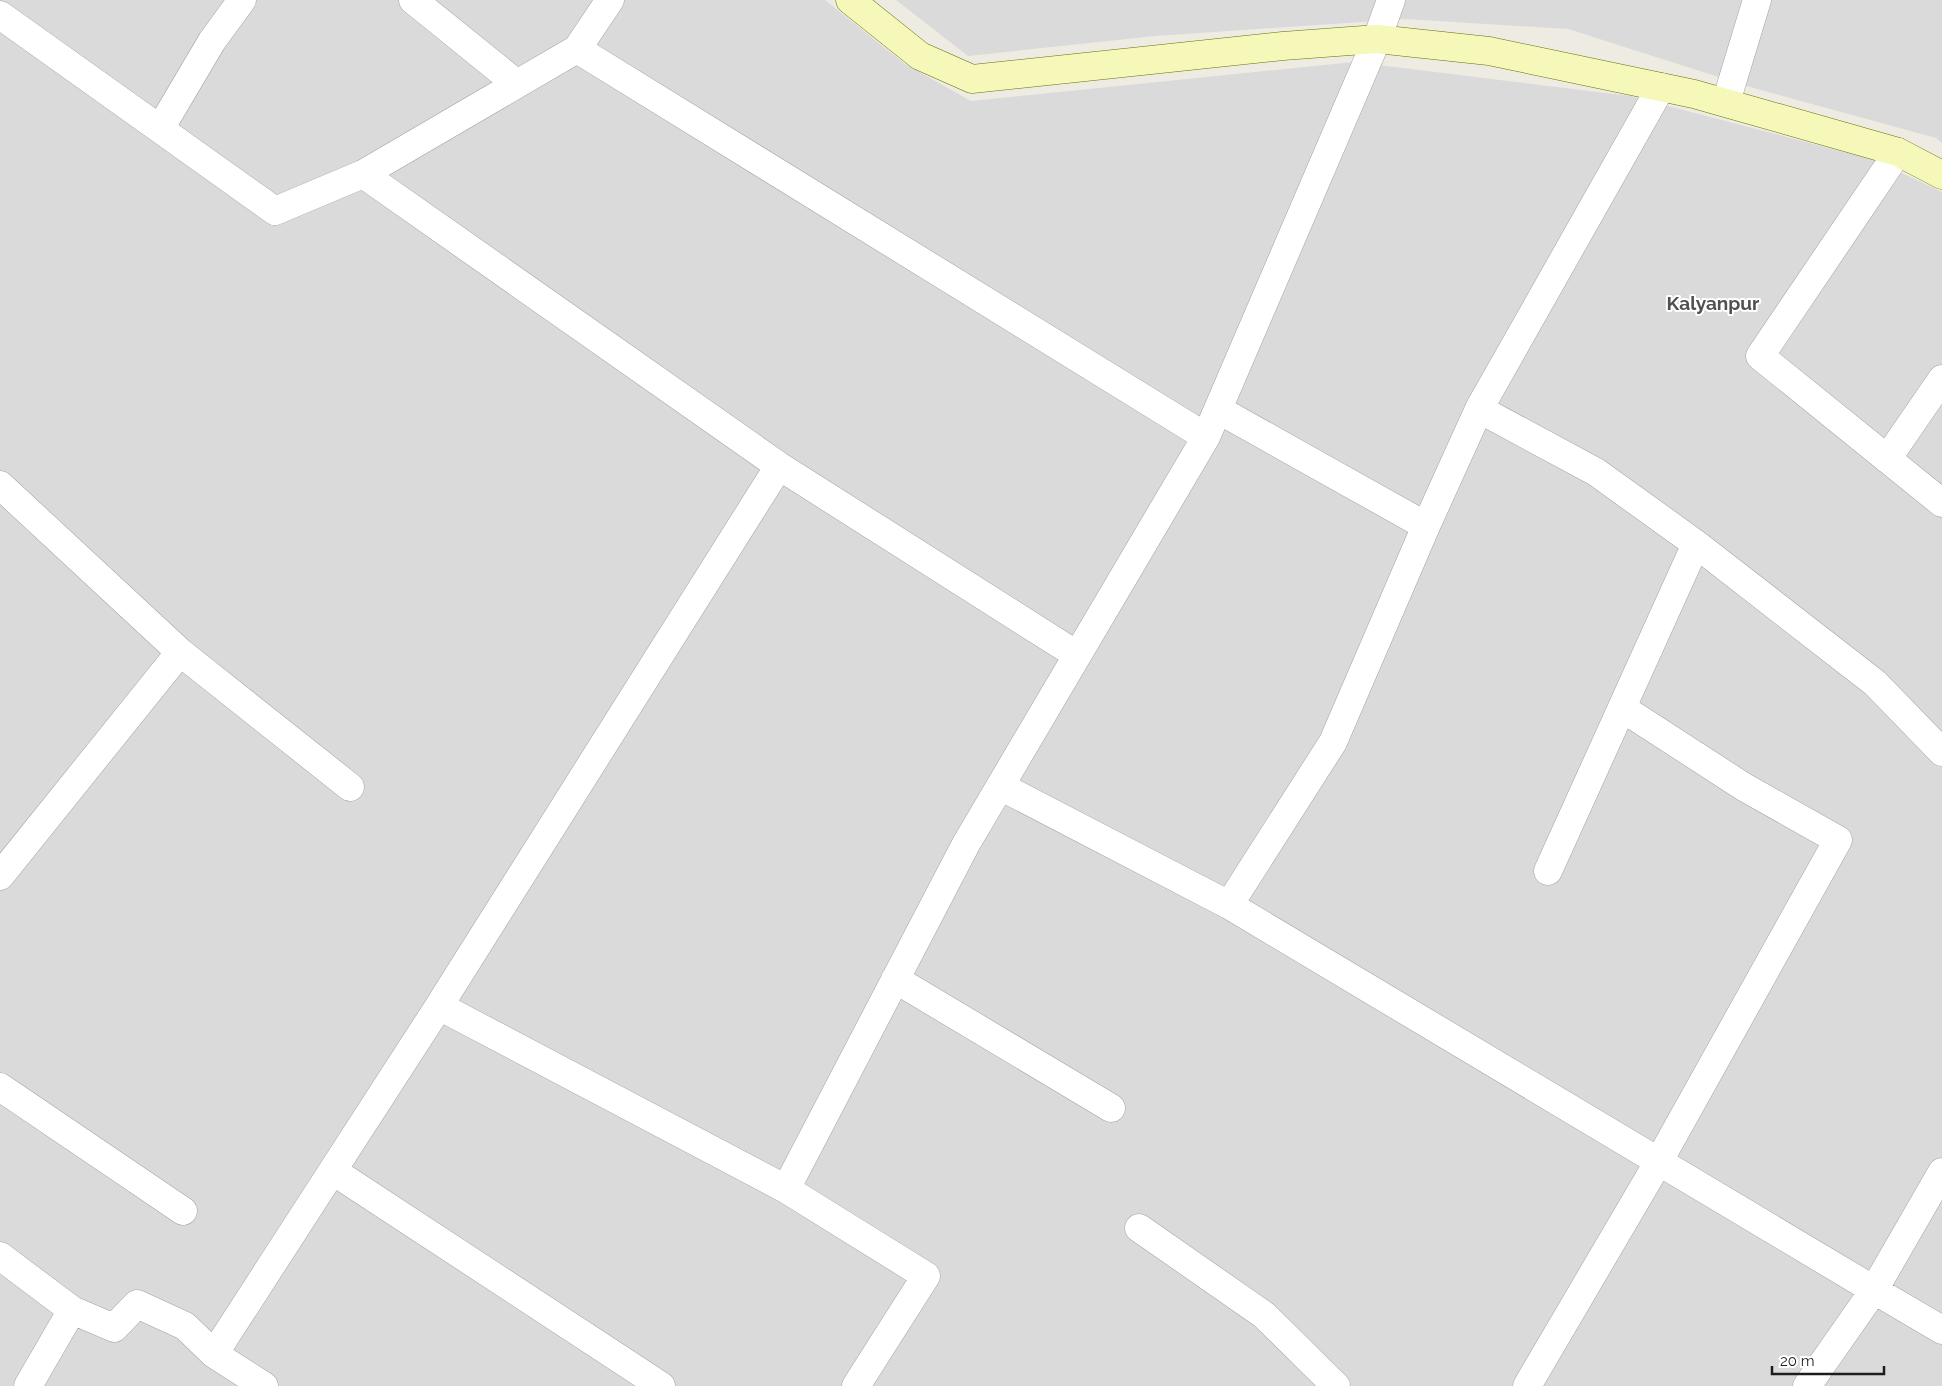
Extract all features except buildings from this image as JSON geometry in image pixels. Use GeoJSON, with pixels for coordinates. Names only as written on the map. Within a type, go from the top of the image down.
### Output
{"type":"FeatureCollection","features":[{"type":"Feature","properties":{"kind":"street"},"geometry":{"type":"LineString","coordinates":[[160,129],[212,41],[242,0]]}},
{"type":"Feature","properties":{"kind":"street"},"geometry":{"type":"LineString","coordinates":[[413,0],[517,84]]}},
{"type":"Feature","properties":{"kind":"street"},"geometry":{"type":"LineString","coordinates":[[0,15],[275,211],[363,174],[577,50],[610,0]]}},
{"type":"Feature","properties":{"kind":"street"},"geometry":{"type":"LineString","coordinates":[[850,0],[920,56],[972,79],[1376,38],[1489,51],[1726,102],[1898,152],[1942,175]]}},
{"type":"Feature","properties":{"kind":"street"},"geometry":{"type":"LineString","coordinates":[[786,1189],[966,844],[1206,438],[1391,0]]}},
{"type":"Feature","properties":{"kind":"street"},"geometry":{"type":"LineString","coordinates":[[1726,102],[1757,0]]}},
{"type":"Feature","properties":{"kind":"street"},"geometry":{"type":"LineString","coordinates":[[577,50],[1206,438]]}},
{"type":"Feature","properties":{"kind":"street"},"geometry":{"type":"LineString","coordinates":[[1229,905],[1333,742],[1479,408],[1661,87]]}},
{"type":"Feature","properties":{"kind":"street"},"geometry":{"type":"LineString","coordinates":[[1898,152],[1760,356],[1942,503]]}},
{"type":"Feature","properties":{"kind":"street"},"geometry":{"type":"LineString","coordinates":[[363,174],[779,466],[1077,655]]}},
{"type":"Feature","properties":{"kind":"street"},"geometry":{"type":"LineString","coordinates":[[1887,459],[1942,379]]}},
{"type":"Feature","properties":{"kind":"street"},"geometry":{"type":"LineString","coordinates":[[1479,408],[1596,472],[1696,544],[1875,683],[1942,752]]}},
{"type":"Feature","properties":{"kind":"street"},"geometry":{"type":"LineString","coordinates":[[1219,410],[1426,526]]}},
{"type":"Feature","properties":{"kind":"street"},"geometry":{"type":"LineString","coordinates":[[214,1354],[438,1006],[779,466]]}},
{"type":"Feature","properties":{"kind":"street"},"geometry":{"type":"LineString","coordinates":[[0,485],[180,652],[350,787]]}},
{"type":"Feature","properties":{"kind":"street"},"geometry":{"type":"LineString","coordinates":[[1548,871],[1696,544]]}},
{"type":"Feature","properties":{"kind":"street"},"geometry":{"type":"LineString","coordinates":[[0,876],[180,652]]}},
{"type":"Feature","properties":{"kind":"street"},"geometry":{"type":"LineString","coordinates":[[1527,1386],[1658,1161],[1838,840],[1744,787],[1622,708]]}},
{"type":"Feature","properties":{"kind":"street"},"geometry":{"type":"LineString","coordinates":[[1000,786],[1229,905],[1942,1330]]}},
{"type":"Feature","properties":{"kind":"street"},"geometry":{"type":"LineString","coordinates":[[896,979],[1111,1108]]}},
{"type":"Feature","properties":{"kind":"street"},"geometry":{"type":"LineString","coordinates":[[438,1006],[786,1189],[926,1276],[856,1386]]}},
{"type":"Feature","properties":{"kind":"street"},"geometry":{"type":"LineString","coordinates":[[0,1087],[183,1210]]}},
{"type":"Feature","properties":{"kind":"street"},"geometry":{"type":"LineString","coordinates":[[332,1171],[661,1386]]}},
{"type":"Feature","properties":{"kind":"street"},"geometry":{"type":"LineString","coordinates":[[1807,1386],[1874,1290],[1942,1172]]}},
{"type":"Feature","properties":{"kind":"street"},"geometry":{"type":"LineString","coordinates":[[1139,1228],[1264,1315],[1336,1386]]}},
{"type":"Feature","properties":{"kind":"street"},"geometry":{"type":"LineString","coordinates":[[0,1256],[72,1310],[114,1328],[138,1304],[186,1326],[214,1354],[264,1386]]}},
{"type":"Feature","properties":{"kind":"street"},"geometry":{"type":"LineString","coordinates":[[28,1386],[72,1310]]}},
{"type":"Feature","properties":{"kind":"shaded area"},"geometry":{"type":"Polygon","coordinates":[[[0,0],[825,0],[905,64],[971,101],[1354,62],[1630,96],[1874,160],[1942,192],[1942,1386],[0,1386],[0,0]]]}},
{"type":"Feature","properties":{"kind":"shaded area"},"geometry":{"type":"Polygon","coordinates":[[[896,0],[1942,0],[1942,143],[1936,138],[1750,87],[1568,29],[1406,19],[1155,36],[968,56],[896,0]]]}},
{"type":"Feature","properties":{"kind":"district","name":"Kalyanpur"},"geometry":{"type":"Point","coordinates":[1713,303]}}]}
